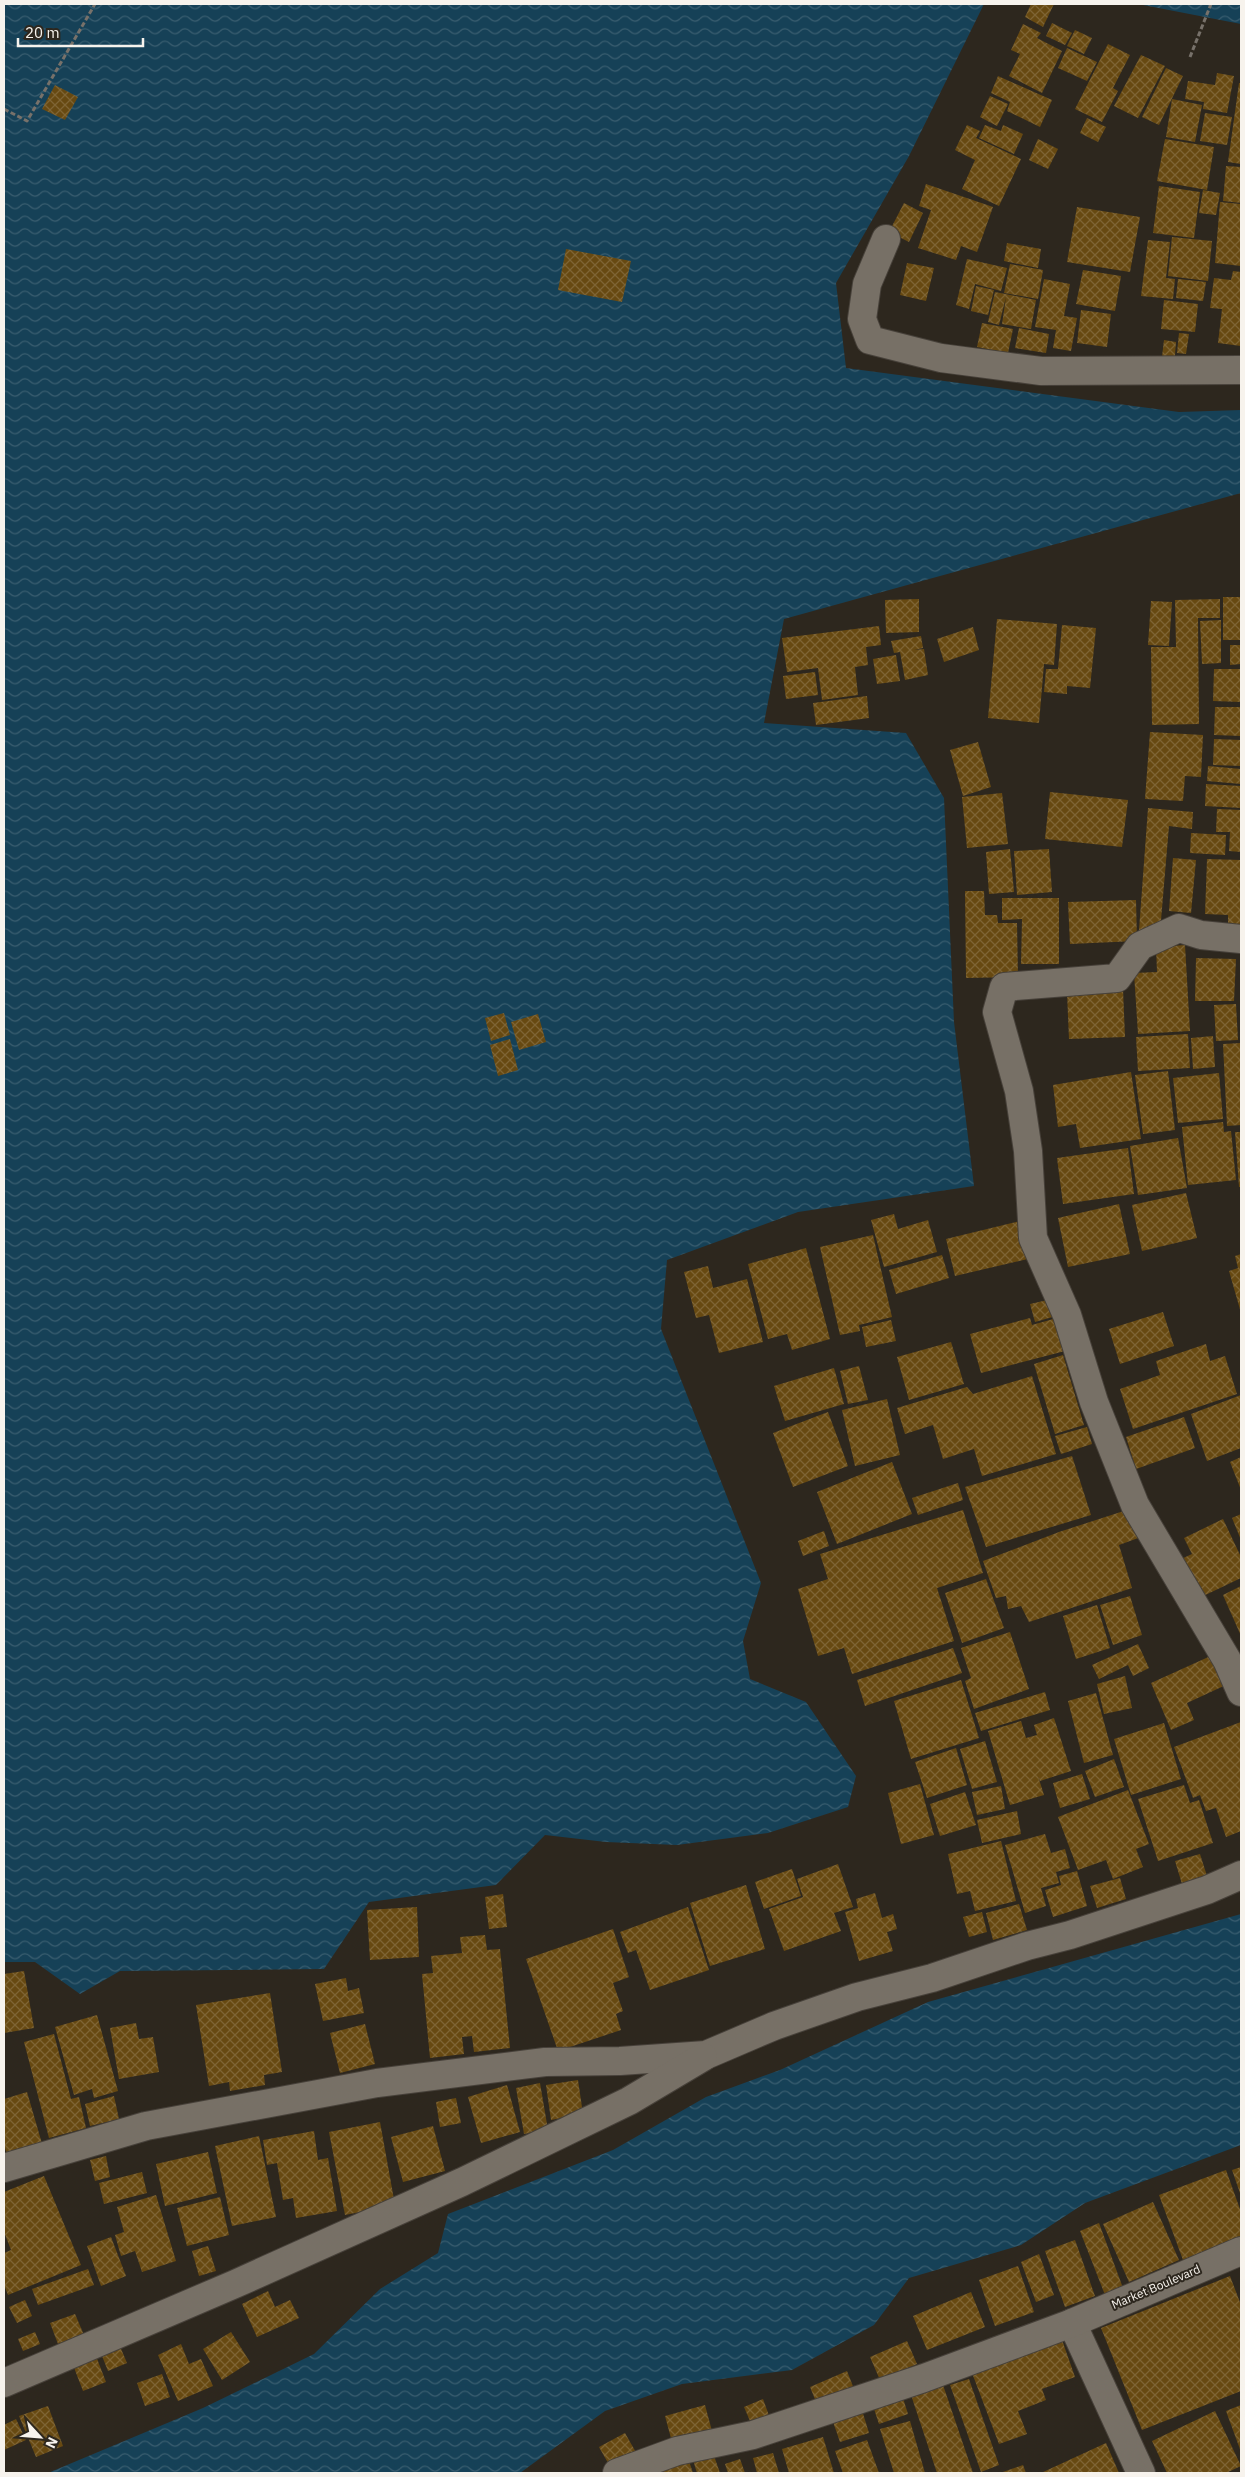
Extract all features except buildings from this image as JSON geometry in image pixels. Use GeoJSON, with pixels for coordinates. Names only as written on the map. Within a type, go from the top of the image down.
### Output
{"type":"FeatureCollection","features":[{"type":"Feature","properties":{"kind":"street"},"geometry":{"type":"LineString","coordinates":[[886,239],[867,284],[862,319],[870,340],[941,358],[1041,371],[1241,370]]}},
{"type":"Feature","properties":{"kind":"street"},"geometry":{"type":"LineString","coordinates":[[1241,939],[1201,935],[1179,928],[1140,946],[1116,978],[1004,987],[997,1012],[1019,1091],[1028,1152],[1033,1238],[1067,1315],[1094,1402],[1135,1505],[1227,1660],[1241,1692]]}},
{"type":"Feature","properties":{"kind":"street"},"geometry":{"type":"LineString","coordinates":[[4,2383],[235,2284],[462,2182],[629,2101],[706,2055],[774,2026],[857,1997],[932,1978],[1027,1946],[1070,1935],[1208,1890],[1241,1875]]}},
{"type":"Feature","properties":{"kind":"street"},"geometry":{"type":"LineString","coordinates":[[4,2168],[146,2126],[377,2083],[545,2062],[620,2061],[706,2055]]}},
{"type":"Feature","properties":{"kind":"street","name":"Market Boulevard"},"geometry":{"type":"LineString","coordinates":[[617,2473],[677,2451],[753,2435],[842,2406],[1072,2323],[1241,2251]]}},
{"type":"Feature","properties":{"kind":"street"},"geometry":{"type":"LineString","coordinates":[[1072,2323],[1141,2473]]}},
{"type":"Feature","properties":{"kind":"path"},"geometry":{"type":"LineString","coordinates":[[4,109],[27,121],[95,4]]}},
{"type":"Feature","properties":{"kind":"path"},"geometry":{"type":"LineString","coordinates":[[1190,57],[1211,4]]}},
{"type":"Feature","properties":{"kind":"water"},"geometry":{"type":"Polygon","coordinates":[[[4,4],[984,4],[909,156],[836,283],[846,368],[1179,412],[1241,410],[1241,493],[784,619],[764,723],[906,733],[944,798],[954,1022],[974,1186],[798,1212],[667,1260],[661,1329],[761,1583],[743,1641],[750,1679],[806,1702],[856,1776],[848,1807],[768,1833],[677,1845],[606,1842],[545,1835],[496,1885],[369,1902],[324,1969],[120,1971],[80,1994],[35,1962],[4,1962],[4,4]]]}},
{"type":"Feature","properties":{"kind":"water"},"geometry":{"type":"Polygon","coordinates":[[[1138,4],[1241,4],[1241,24],[1138,4]]]}},
{"type":"Feature","properties":{"kind":"water"},"geometry":{"type":"Polygon","coordinates":[[[1241,1914],[1241,2145],[1085,2203],[1021,2245],[909,2278],[874,2325],[792,2370],[682,2384],[605,2411],[520,2473],[48,2473],[203,2408],[314,2354],[380,2289],[438,2253],[448,2214],[613,2150],[706,2097],[780,2070],[928,2002],[1241,1914]]]}}]}
